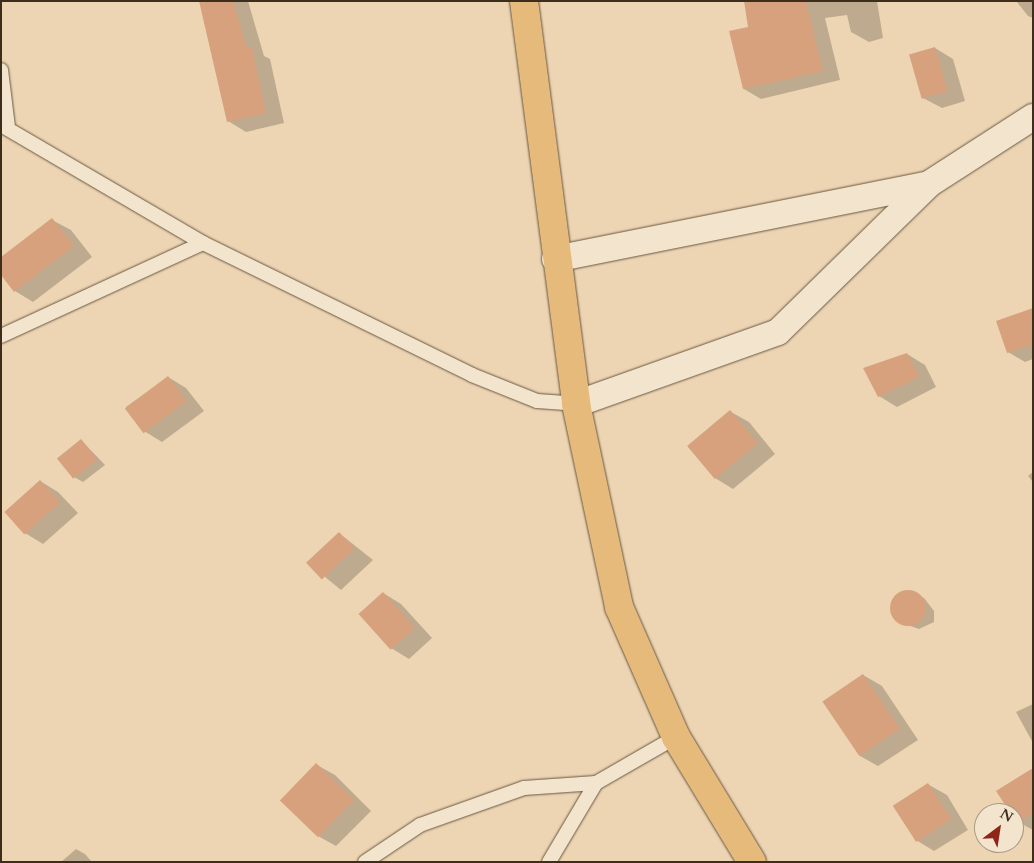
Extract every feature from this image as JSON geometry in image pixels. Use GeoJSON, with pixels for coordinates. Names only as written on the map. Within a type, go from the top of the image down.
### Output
{"type":"FeatureCollection","features":[{"type":"Feature","properties":{"kind":"main road"},"geometry":{"type":"LineString","coordinates":[[524,1],[555,260],[576,404],[619,607],[676,737],[752,862]]}},
{"type":"Feature","properties":{"kind":"street"},"geometry":{"type":"LineString","coordinates":[[576,404],[778,332],[929,184],[1033,117]]}},
{"type":"Feature","properties":{"kind":"street"},"geometry":{"type":"LineString","coordinates":[[555,260],[929,184]]}},
{"type":"Feature","properties":{"kind":"lane"},"geometry":{"type":"LineString","coordinates":[[1,70],[5,126],[203,243],[472,375],[537,401],[576,404]]}},
{"type":"Feature","properties":{"kind":"lane"},"geometry":{"type":"LineString","coordinates":[[1,336],[203,243]]}},
{"type":"Feature","properties":{"kind":"lane"},"geometry":{"type":"LineString","coordinates":[[365,862],[420,825],[524,788],[596,783],[676,737]]}},
{"type":"Feature","properties":{"kind":"lane"},"geometry":{"type":"LineString","coordinates":[[549,862],[596,783]]}},
{"type":"Feature","properties":{"kind":"building"},"geometry":{"type":"Polygon","coordinates":[[[199,1],[233,1],[247,48],[252,47],[266,113],[227,122],[199,1]]]}},
{"type":"Feature","properties":{"kind":"building"},"geometry":{"type":"Polygon","coordinates":[[[744,1],[806,1],[823,71],[743,89],[729,31],[748,27],[744,1]]]}},
{"type":"Feature","properties":{"kind":"building"},"geometry":{"type":"Polygon","coordinates":[[[935,47],[948,91],[922,99],[909,54],[935,47]]]}},
{"type":"Feature","properties":{"kind":"building"},"geometry":{"type":"Polygon","coordinates":[[[52,218],[74,246],[14,292],[1,275],[1,257],[52,218]]]}},
{"type":"Feature","properties":{"kind":"building"},"geometry":{"type":"Polygon","coordinates":[[[1033,308],[1033,344],[1007,353],[996,321],[1033,308]]]}},
{"type":"Feature","properties":{"kind":"building"},"geometry":{"type":"Polygon","coordinates":[[[907,353],[919,377],[878,397],[863,368],[907,353]]]}},
{"type":"Feature","properties":{"kind":"building"},"geometry":{"type":"Polygon","coordinates":[[[168,376],[187,401],[144,433],[125,408],[168,376]]]}},
{"type":"Feature","properties":{"kind":"building"},"geometry":{"type":"Polygon","coordinates":[[[730,410],[758,443],[715,479],[687,446],[730,410]]]}},
{"type":"Feature","properties":{"kind":"building"},"geometry":{"type":"Polygon","coordinates":[[[81,439],[97,459],[73,479],[57,459],[81,439]]]}},
{"type":"Feature","properties":{"kind":"building"},"geometry":{"type":"Polygon","coordinates":[[[40,480],[60,502],[24,534],[4,512],[40,480]]]}},
{"type":"Feature","properties":{"kind":"building"},"geometry":{"type":"Polygon","coordinates":[[[339,532],[355,549],[322,580],[306,563],[339,532]]]}},
{"type":"Feature","properties":{"kind":"building"},"geometry":{"type":"Polygon","coordinates":[[[908,590],[920,596],[926,608],[920,620],[908,626],[896,620],[890,608],[896,596],[908,590]]]}},
{"type":"Feature","properties":{"kind":"building"},"geometry":{"type":"Polygon","coordinates":[[[383,592],[415,628],[391,650],[358,614],[383,592]]]}},
{"type":"Feature","properties":{"kind":"building"},"geometry":{"type":"Polygon","coordinates":[[[863,674],[900,729],[859,756],[822,701],[863,674]]]}},
{"type":"Feature","properties":{"kind":"building"},"geometry":{"type":"Polygon","coordinates":[[[316,763],[354,800],[318,837],[280,800],[316,763]]]}},
{"type":"Feature","properties":{"kind":"building"},"geometry":{"type":"Polygon","coordinates":[[[1033,768],[1033,813],[1024,819],[1024,803],[1004,803],[996,791],[1033,768]]]}},
{"type":"Feature","properties":{"kind":"building"},"geometry":{"type":"Polygon","coordinates":[[[928,783],[951,819],[916,842],[893,806],[928,783]]]}}]}
